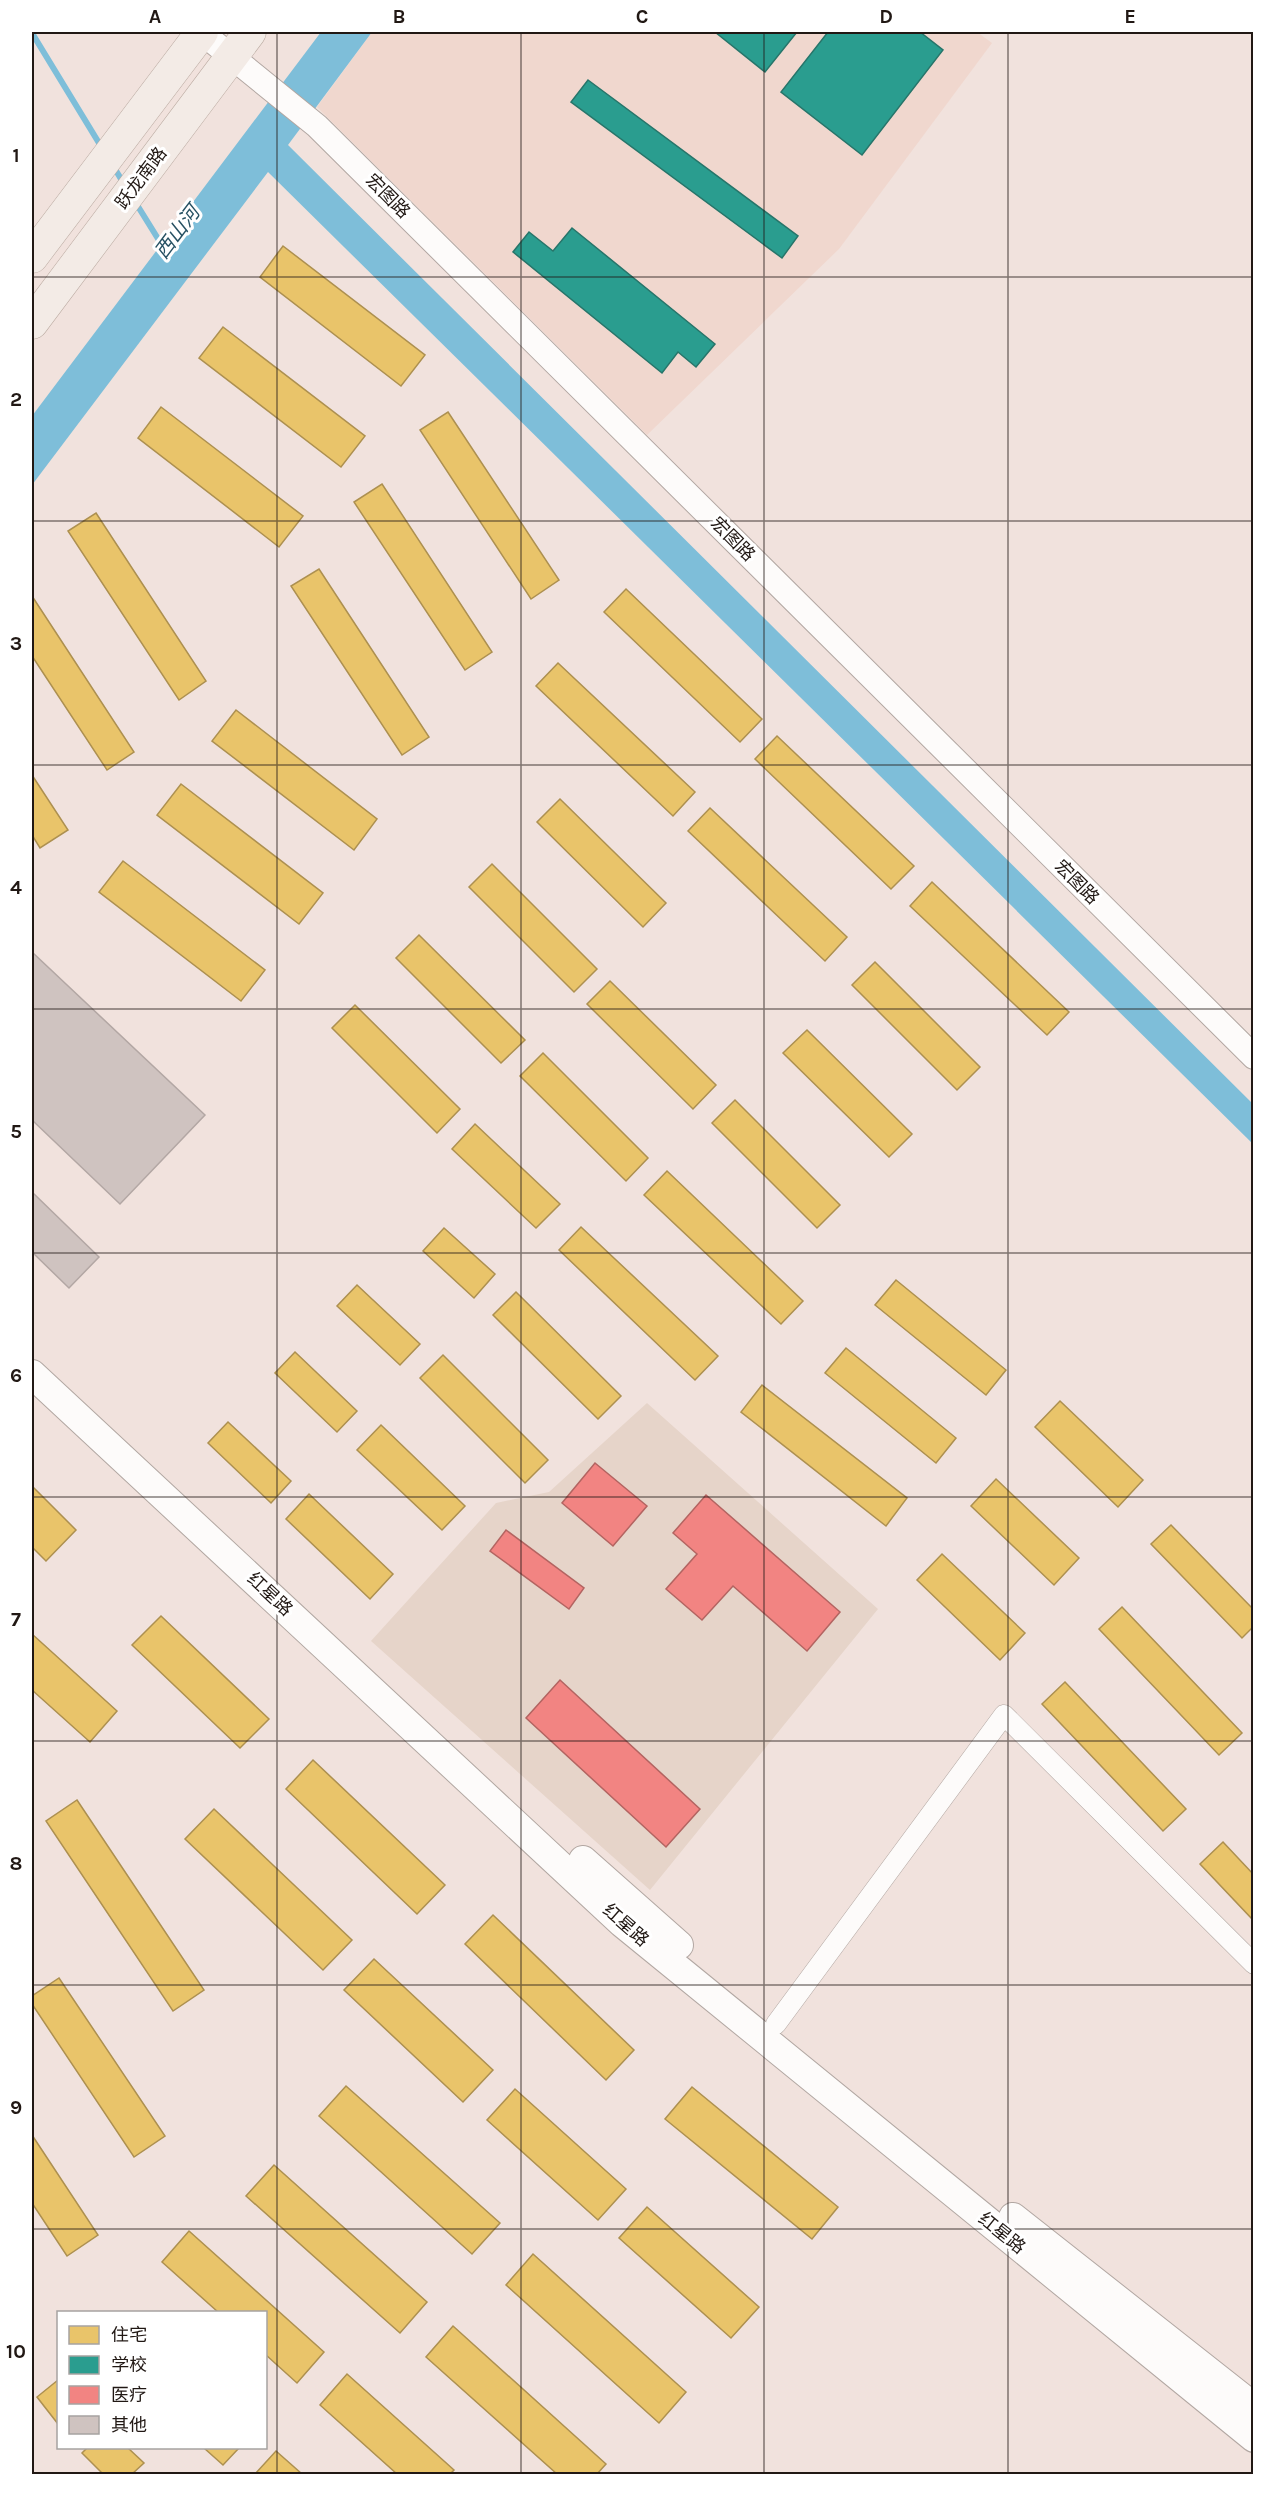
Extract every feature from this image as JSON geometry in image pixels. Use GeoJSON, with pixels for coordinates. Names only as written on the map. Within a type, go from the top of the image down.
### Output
{"type":"FeatureCollection","features":[{"type":"Feature","properties":{"kind":"main road"},"geometry":{"type":"LineString","coordinates":[[32,256],[201,32]]}},
{"type":"Feature","properties":{"kind":"main road","name":"跃龙南路"},"geometry":{"type":"LineString","coordinates":[[32,323],[250,32]]}},
{"type":"Feature","properties":{"kind":"main road","name":"红星路"},"geometry":{"type":"LineString","coordinates":[[32,1351],[105,1422],[639,1911],[930,2151],[1254,2407]]}},
{"type":"Feature","properties":{"kind":"main road","name":"红星路"},"geometry":{"type":"LineString","coordinates":[[32,1374],[622,1923],[1254,2438]]}},
{"type":"Feature","properties":{"kind":"street","name":"宏图路"},"geometry":{"type":"LineString","coordinates":[[201,32],[317,126],[1254,1057]]}},
{"type":"Feature","properties":{"kind":"street"},"geometry":{"type":"LineString","coordinates":[[776,2024],[1004,1715],[1254,1964]]}},
{"type":"Feature","properties":{"kind":"shaded area"},"geometry":{"type":"Polygon","coordinates":[[[372,32],[977,32],[992,43],[839,249],[647,435],[317,107],[372,32]]]}},
{"type":"Feature","properties":{"kind":"shaded area"},"geometry":{"type":"Polygon","coordinates":[[[647,1403],[878,1609],[650,1890],[371,1641],[496,1503],[549,1492],[647,1403]]]}},
{"type":"Feature","properties":{"kind":"water","name":"西山河"},"geometry":{"type":"Polygon","coordinates":[[[321,32],[372,32],[288,145],[1253,1104],[1253,1144],[268,172],[32,485],[32,416],[321,32]]]}},
{"type":"Feature","properties":{"kind":"building: 住宅"},"geometry":{"type":"Polygon","coordinates":[[[283,246],[425,355],[401,386],[260,277],[283,246]]]}},
{"type":"Feature","properties":{"kind":"building: 住宅"},"geometry":{"type":"Polygon","coordinates":[[[223,327],[365,436],[341,467],[199,358],[223,327]]]}},
{"type":"Feature","properties":{"kind":"building: 住宅"},"geometry":{"type":"Polygon","coordinates":[[[161,407],[303,516],[279,547],[138,438],[161,407]]]}},
{"type":"Feature","properties":{"kind":"building: 住宅"},"geometry":{"type":"Polygon","coordinates":[[[448,412],[559,580],[531,599],[420,430],[448,412]]]}},
{"type":"Feature","properties":{"kind":"building: 住宅"},"geometry":{"type":"Polygon","coordinates":[[[382,484],[492,652],[465,670],[354,502],[382,484]]]}},
{"type":"Feature","properties":{"kind":"building: 住宅"},"geometry":{"type":"Polygon","coordinates":[[[96,513],[206,681],[179,700],[68,531],[96,513]]]}},
{"type":"Feature","properties":{"kind":"building: 住宅"},"geometry":{"type":"Polygon","coordinates":[[[319,569],[429,737],[402,755],[291,586],[319,569]]]}},
{"type":"Feature","properties":{"kind":"building: 住宅"},"geometry":{"type":"Polygon","coordinates":[[[626,589],[762,719],[740,742],[604,612],[626,589]]]}},
{"type":"Feature","properties":{"kind":"building: 住宅"},"geometry":{"type":"Polygon","coordinates":[[[32,596],[134,752],[107,770],[32,656],[32,596]]]}},
{"type":"Feature","properties":{"kind":"building: 住宅"},"geometry":{"type":"Polygon","coordinates":[[[558,663],[695,792],[673,816],[536,686],[558,663]]]}},
{"type":"Feature","properties":{"kind":"building: 住宅"},"geometry":{"type":"Polygon","coordinates":[[[236,710],[377,819],[354,850],[212,741],[236,710]]]}},
{"type":"Feature","properties":{"kind":"building: 住宅"},"geometry":{"type":"Polygon","coordinates":[[[777,736],[914,866],[891,889],[755,759],[777,736]]]}},
{"type":"Feature","properties":{"kind":"building: 住宅"},"geometry":{"type":"Polygon","coordinates":[[[32,775],[68,830],[40,848],[32,835],[32,775]]]}},
{"type":"Feature","properties":{"kind":"building: 住宅"},"geometry":{"type":"Polygon","coordinates":[[[181,784],[323,893],[299,924],[157,815],[181,784]]]}},
{"type":"Feature","properties":{"kind":"building: 住宅"},"geometry":{"type":"Polygon","coordinates":[[[560,799],[666,903],[643,927],[537,822],[560,799]]]}},
{"type":"Feature","properties":{"kind":"building: 住宅"},"geometry":{"type":"Polygon","coordinates":[[[710,808],[847,937],[825,961],[688,831],[710,808]]]}},
{"type":"Feature","properties":{"kind":"building: 住宅"},"geometry":{"type":"Polygon","coordinates":[[[123,861],[265,970],[241,1001],[99,892],[123,861]]]}},
{"type":"Feature","properties":{"kind":"building: 住宅"},"geometry":{"type":"Polygon","coordinates":[[[492,864],[597,969],[574,992],[469,887],[492,864]]]}},
{"type":"Feature","properties":{"kind":"building: 住宅"},"geometry":{"type":"Polygon","coordinates":[[[932,882],[1069,1012],[1047,1035],[910,906],[932,882]]]}},
{"type":"Feature","properties":{"kind":"building: 住宅"},"geometry":{"type":"Polygon","coordinates":[[[419,935],[525,1040],[501,1063],[396,958],[419,935]]]}},
{"type":"Feature","properties":{"kind":"building: 住宅"},"geometry":{"type":"Polygon","coordinates":[[[875,962],[980,1067],[957,1090],[852,985],[875,962]]]}},
{"type":"Feature","properties":{"kind":"building: 住宅"},"geometry":{"type":"Polygon","coordinates":[[[610,981],[716,1085],[693,1109],[587,1004],[610,981]]]}},
{"type":"Feature","properties":{"kind":"building: 住宅"},"geometry":{"type":"Polygon","coordinates":[[[355,1005],[460,1109],[437,1133],[332,1028],[355,1005]]]}},
{"type":"Feature","properties":{"kind":"building: 住宅"},"geometry":{"type":"Polygon","coordinates":[[[807,1030],[912,1134],[889,1157],[783,1053],[807,1030]]]}},
{"type":"Feature","properties":{"kind":"building: 住宅"},"geometry":{"type":"Polygon","coordinates":[[[543,1053],[648,1158],[626,1181],[520,1076],[543,1053]]]}},
{"type":"Feature","properties":{"kind":"building: 住宅"},"geometry":{"type":"Polygon","coordinates":[[[735,1100],[840,1205],[817,1228],[712,1123],[735,1100]]]}},
{"type":"Feature","properties":{"kind":"building: 住宅"},"geometry":{"type":"Polygon","coordinates":[[[475,1124],[560,1204],[536,1228],[452,1149],[475,1124]]]}},
{"type":"Feature","properties":{"kind":"building: 住宅"},"geometry":{"type":"Polygon","coordinates":[[[667,1171],[803,1301],[781,1324],[644,1195],[667,1171]]]}},
{"type":"Feature","properties":{"kind":"building: 住宅"},"geometry":{"type":"Polygon","coordinates":[[[581,1227],[718,1356],[695,1380],[559,1250],[581,1227]]]}},
{"type":"Feature","properties":{"kind":"building: 住宅"},"geometry":{"type":"Polygon","coordinates":[[[444,1228],[495,1274],[474,1298],[423,1251],[444,1228]]]}},
{"type":"Feature","properties":{"kind":"building: 住宅"},"geometry":{"type":"Polygon","coordinates":[[[896,1280],[1006,1370],[986,1395],[875,1305],[896,1280]]]}},
{"type":"Feature","properties":{"kind":"building: 住宅"},"geometry":{"type":"Polygon","coordinates":[[[357,1285],[420,1344],[400,1365],[337,1306],[357,1285]]]}},
{"type":"Feature","properties":{"kind":"building: 住宅"},"geometry":{"type":"Polygon","coordinates":[[[516,1292],[621,1396],[598,1419],[493,1315],[516,1292]]]}},
{"type":"Feature","properties":{"kind":"building: 住宅"},"geometry":{"type":"Polygon","coordinates":[[[846,1348],[956,1438],[936,1463],[825,1373],[846,1348]]]}},
{"type":"Feature","properties":{"kind":"building: 住宅"},"geometry":{"type":"Polygon","coordinates":[[[295,1352],[357,1411],[337,1432],[275,1373],[295,1352]]]}},
{"type":"Feature","properties":{"kind":"building: 住宅"},"geometry":{"type":"Polygon","coordinates":[[[443,1355],[548,1460],[525,1483],[420,1378],[443,1355]]]}},
{"type":"Feature","properties":{"kind":"building: 住宅"},"geometry":{"type":"Polygon","coordinates":[[[762,1385],[907,1498],[886,1526],[741,1412],[762,1385]]]}},
{"type":"Feature","properties":{"kind":"building: 住宅"},"geometry":{"type":"Polygon","coordinates":[[[1060,1401],[1143,1480],[1118,1507],[1035,1427],[1060,1401]]]}},
{"type":"Feature","properties":{"kind":"building: 住宅"},"geometry":{"type":"Polygon","coordinates":[[[228,1422],[291,1481],[271,1503],[208,1443],[228,1422]]]}},
{"type":"Feature","properties":{"kind":"building: 住宅"},"geometry":{"type":"Polygon","coordinates":[[[381,1425],[465,1506],[442,1530],[357,1450],[381,1425]]]}},
{"type":"Feature","properties":{"kind":"building: 住宅"},"geometry":{"type":"Polygon","coordinates":[[[996,1479],[1079,1558],[1054,1585],[971,1506],[996,1479]]]}},
{"type":"Feature","properties":{"kind":"building: 住宅"},"geometry":{"type":"Polygon","coordinates":[[[32,1486],[76,1530],[46,1561],[32,1547],[32,1486]]]}},
{"type":"Feature","properties":{"kind":"building: 住宅"},"geometry":{"type":"Polygon","coordinates":[[[309,1494],[393,1574],[370,1599],[286,1519],[309,1494]]]}},
{"type":"Feature","properties":{"kind":"building: 住宅"},"geometry":{"type":"Polygon","coordinates":[[[1171,1525],[1254,1610],[1254,1626],[1242,1638],[1151,1544],[1171,1525]]]}},
{"type":"Feature","properties":{"kind":"building: 住宅"},"geometry":{"type":"Polygon","coordinates":[[[942,1554],[1025,1633],[1000,1660],[917,1580],[942,1554]]]}},
{"type":"Feature","properties":{"kind":"building: 住宅"},"geometry":{"type":"Polygon","coordinates":[[[1122,1607],[1242,1733],[1219,1755],[1099,1629],[1122,1607]]]}},
{"type":"Feature","properties":{"kind":"building: 住宅"},"geometry":{"type":"Polygon","coordinates":[[[161,1616],[269,1719],[240,1748],[132,1645],[161,1616]]]}},
{"type":"Feature","properties":{"kind":"building: 住宅"},"geometry":{"type":"Polygon","coordinates":[[[32,1634],[117,1711],[90,1742],[32,1690],[32,1634]]]}},
{"type":"Feature","properties":{"kind":"building: 住宅"},"geometry":{"type":"Polygon","coordinates":[[[1065,1682],[1186,1809],[1163,1831],[1042,1704],[1065,1682]]]}},
{"type":"Feature","properties":{"kind":"building: 住宅"},"geometry":{"type":"Polygon","coordinates":[[[313,1760],[445,1885],[417,1914],[286,1789],[313,1760]]]}},
{"type":"Feature","properties":{"kind":"building: 住宅"},"geometry":{"type":"Polygon","coordinates":[[[77,1800],[204,1990],[173,2011],[46,1821],[77,1800]]]}},
{"type":"Feature","properties":{"kind":"building: 住宅"},"geometry":{"type":"Polygon","coordinates":[[[214,1809],[352,1940],[323,1970],[185,1839],[214,1809]]]}},
{"type":"Feature","properties":{"kind":"building: 住宅"},"geometry":{"type":"Polygon","coordinates":[[[1223,1842],[1254,1875],[1254,1921],[1200,1864],[1223,1842]]]}},
{"type":"Feature","properties":{"kind":"building: 住宅"},"geometry":{"type":"Polygon","coordinates":[[[493,1915],[634,2050],[606,2080],[465,1944],[493,1915]]]}},
{"type":"Feature","properties":{"kind":"building: 住宅"},"geometry":{"type":"Polygon","coordinates":[[[374,1959],[493,2070],[463,2102],[344,1990],[374,1959]]]}},
{"type":"Feature","properties":{"kind":"building: 住宅"},"geometry":{"type":"Polygon","coordinates":[[[59,1978],[165,2136],[134,2157],[32,2004],[32,1996],[59,1978]]]}},
{"type":"Feature","properties":{"kind":"building: 住宅"},"geometry":{"type":"Polygon","coordinates":[[[346,2086],[500,2223],[472,2254],[319,2116],[346,2086]]]}},
{"type":"Feature","properties":{"kind":"building: 住宅"},"geometry":{"type":"Polygon","coordinates":[[[692,2087],[838,2207],[812,2239],[665,2119],[692,2087]]]}},
{"type":"Feature","properties":{"kind":"building: 住宅"},"geometry":{"type":"Polygon","coordinates":[[[515,2089],[626,2189],[598,2220],[487,2120],[515,2089]]]}},
{"type":"Feature","properties":{"kind":"building: 住宅"},"geometry":{"type":"Polygon","coordinates":[[[32,2135],[98,2235],[67,2256],[32,2203],[32,2135]]]}},
{"type":"Feature","properties":{"kind":"building: 住宅"},"geometry":{"type":"Polygon","coordinates":[[[274,2165],[427,2302],[400,2333],[246,2196],[274,2165]]]}},
{"type":"Feature","properties":{"kind":"building: 住宅"},"geometry":{"type":"Polygon","coordinates":[[[647,2207],[759,2307],[731,2338],[619,2238],[647,2207]]]}},
{"type":"Feature","properties":{"kind":"building: 住宅"},"geometry":{"type":"Polygon","coordinates":[[[189,2231],[324,2352],[297,2383],[267,2356],[267,2311],[217,2311],[162,2262],[189,2231]]]}},
{"type":"Feature","properties":{"kind":"building: 住宅"},"geometry":{"type":"Polygon","coordinates":[[[533,2254],[686,2392],[659,2423],[506,2285],[533,2254]]]}},
{"type":"Feature","properties":{"kind":"building: 住宅"},"geometry":{"type":"Polygon","coordinates":[[[453,2326],[606,2464],[597,2474],[557,2474],[426,2357],[453,2326]]]}},
{"type":"Feature","properties":{"kind":"building: 住宅"},"geometry":{"type":"Polygon","coordinates":[[[347,2374],[454,2470],[450,2474],[397,2474],[320,2405],[347,2374]]]}},
{"type":"Feature","properties":{"kind":"building: 住宅"},"geometry":{"type":"Polygon","coordinates":[[[57,2381],[57,2423],[37,2397],[57,2381]]]}},
{"type":"Feature","properties":{"kind":"building: 住宅"},"geometry":{"type":"Polygon","coordinates":[[[86,2449],[129,2449],[144,2463],[132,2474],[103,2474],[82,2453],[86,2449]]]}},
{"type":"Feature","properties":{"kind":"building: 住宅"},"geometry":{"type":"Polygon","coordinates":[[[205,2449],[238,2449],[223,2465],[205,2449]]]}},
{"type":"Feature","properties":{"kind":"building: 住宅"},"geometry":{"type":"Polygon","coordinates":[[[276,2451],[302,2474],[255,2474],[276,2451]]]}},
{"type":"Feature","properties":{"kind":"building: 学校"},"geometry":{"type":"Polygon","coordinates":[[[715,32],[797,32],[765,72],[715,32]]]}},
{"type":"Feature","properties":{"kind":"building: 学校"},"geometry":{"type":"Polygon","coordinates":[[[828,32],[920,32],[943,50],[862,155],[781,92],[828,32]]]}},
{"type":"Feature","properties":{"kind":"building: 学校"},"geometry":{"type":"Polygon","coordinates":[[[588,80],[798,236],[782,258],[571,102],[588,80]]]}},
{"type":"Feature","properties":{"kind":"building: 学校"},"geometry":{"type":"Polygon","coordinates":[[[572,228],[715,344],[696,367],[678,352],[662,373],[513,252],[529,232],[553,251],[572,228]]]}},
{"type":"Feature","properties":{"kind":"building: 医疗"},"geometry":{"type":"Polygon","coordinates":[[[595,1463],[647,1506],[613,1546],[562,1503],[595,1463]]]}},
{"type":"Feature","properties":{"kind":"building: 医疗"},"geometry":{"type":"Polygon","coordinates":[[[706,1495],[840,1612],[807,1651],[733,1586],[702,1620],[666,1589],[697,1554],[673,1533],[706,1495]]]}},
{"type":"Feature","properties":{"kind":"building: 医疗"},"geometry":{"type":"Polygon","coordinates":[[[506,1530],[584,1588],[569,1609],[490,1551],[506,1530]]]}},
{"type":"Feature","properties":{"kind":"building: 医疗"},"geometry":{"type":"Polygon","coordinates":[[[560,1680],[700,1809],[666,1847],[526,1718],[560,1680]]]}},
{"type":"Feature","properties":{"kind":"building: 其他"},"geometry":{"type":"Polygon","coordinates":[[[32,952],[205,1115],[120,1204],[32,1120],[32,952]]]}},
{"type":"Feature","properties":{"kind":"building: 其他"},"geometry":{"type":"Polygon","coordinates":[[[32,1192],[99,1257],[69,1288],[32,1252],[32,1192]]]}},
{"type":"Feature","properties":{"kind":"waterway"},"geometry":{"type":"LineString","coordinates":[[32,33],[102,148]]}},
{"type":"Feature","properties":{"kind":"waterway"},"geometry":{"type":"LineString","coordinates":[[112,164],[124,184]]}},
{"type":"Feature","properties":{"kind":"waterway","name":"西山河"},"geometry":{"type":"LineString","coordinates":[[134,200],[165,250]]}}]}
